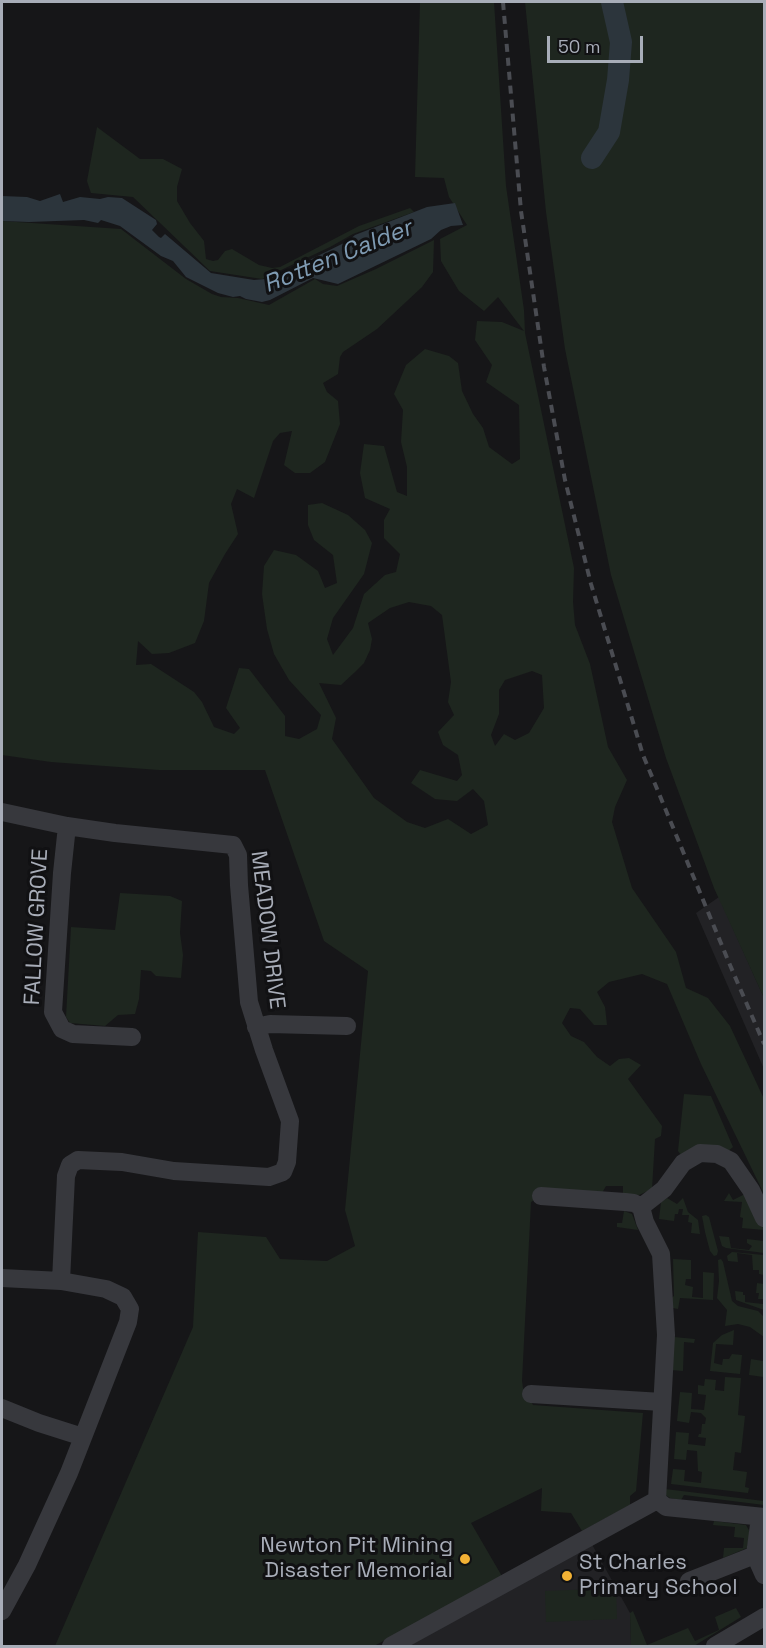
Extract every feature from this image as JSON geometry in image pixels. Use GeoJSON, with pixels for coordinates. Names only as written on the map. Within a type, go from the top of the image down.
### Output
{"type":"FeatureCollection","features":[{"type":"Feature","properties":{"kind":"street"},"geometry":{"type":"LineString","coordinates":[[2,812],[67,826]]}},
{"type":"Feature","properties":{"kind":"street","name":"MEADOW DRIVE"},"geometry":{"type":"LineString","coordinates":[[61,1281],[66,1176],[70,1165],[78,1160],[122,1162],[174,1172],[269,1177],[283,1172],[287,1162],[290,1121],[249,1002],[238,855],[233,844],[67,826]]}},
{"type":"Feature","properties":{"kind":"street","name":"FALLOW GROVE"},"geometry":{"type":"LineString","coordinates":[[67,826],[53,1012],[62,1029],[73,1034],[132,1037]]}},
{"type":"Feature","properties":{"kind":"street"},"geometry":{"type":"LineString","coordinates":[[320,1025],[321,1006]]}},
{"type":"Feature","properties":{"kind":"street"},"geometry":{"type":"LineString","coordinates":[[256,1027],[270,1024],[347,1026]]}},
{"type":"Feature","properties":{"kind":"street"},"geometry":{"type":"LineString","coordinates":[[641,1207],[664,1189],[683,1163],[700,1153],[717,1154],[731,1161],[751,1190],[765,1218]]}},
{"type":"Feature","properties":{"kind":"street"},"geometry":{"type":"LineString","coordinates":[[541,1196],[625,1202],[641,1207]]}},
{"type":"Feature","properties":{"kind":"street"},"geometry":{"type":"LineString","coordinates":[[641,1207],[645,1222],[661,1254],[666,1335],[657,1500]]}},
{"type":"Feature","properties":{"kind":"street"},"geometry":{"type":"LineString","coordinates":[[2,1278],[61,1281],[106,1289],[123,1297],[130,1310],[128,1322],[69,1473],[27,1564],[2,1611]]}},
{"type":"Feature","properties":{"kind":"street"},"geometry":{"type":"LineString","coordinates":[[531,1394],[662,1402]]}},
{"type":"Feature","properties":{"kind":"street"},"geometry":{"type":"LineString","coordinates":[[2,1407],[39,1423],[83,1437]]}},
{"type":"Feature","properties":{"kind":"street"},"geometry":{"type":"LineString","coordinates":[[657,1500],[666,1507],[762,1517],[755,1555],[765,1575]]}},
{"type":"Feature","properties":{"kind":"street"},"geometry":{"type":"LineString","coordinates":[[390,1647],[657,1500]]}},
{"type":"Feature","properties":{"kind":"street"},"geometry":{"type":"LineString","coordinates":[[689,1581],[755,1555]]}},
{"type":"Feature","properties":{"kind":"street"},"geometry":{"type":"LineString","coordinates":[[715,1647],[765,1617]]}},
{"type":"Feature","properties":{"kind":"shaded area"},"geometry":{"type":"Polygon","coordinates":[[[420,2],[494,2],[506,186],[524,310],[525,333],[574,568],[575,625],[590,664],[608,747],[627,780],[615,807],[612,822],[632,888],[676,952],[686,988],[708,998],[730,1026],[764,1099],[764,1194],[701,1064],[667,984],[642,974],[609,982],[597,992],[605,1007],[607,1025],[594,1025],[580,1009],[570,1008],[562,1023],[571,1036],[584,1042],[597,1057],[610,1066],[619,1059],[629,1058],[641,1065],[628,1079],[662,1126],[661,1136],[655,1139],[652,1189],[639,1195],[623,1194],[623,1186],[606,1186],[602,1193],[545,1194],[531,1202],[522,1381],[523,1388],[533,1405],[643,1413],[636,1491],[630,1496],[630,1505],[582,1531],[571,1513],[541,1511],[542,1488],[471,1523],[503,1578],[374,1646],[55,1646],[193,1327],[198,1232],[266,1237],[280,1259],[327,1261],[355,1246],[345,1210],[368,971],[324,941],[265,770],[159,770],[51,762],[2,755],[2,221],[121,229],[186,279],[212,294],[269,305],[315,279],[323,284],[337,286],[434,240],[433,272],[422,287],[377,329],[343,352],[340,357],[338,374],[323,383],[327,392],[338,401],[340,424],[325,462],[310,473],[295,473],[284,465],[292,431],[280,433],[273,441],[254,498],[237,489],[231,504],[238,534],[209,583],[204,621],[195,643],[169,653],[152,654],[138,641],[136,665],[151,664],[194,692],[202,702],[214,727],[234,734],[240,728],[226,708],[239,668],[249,669],[285,716],[285,736],[299,739],[317,729],[321,715],[289,680],[274,654],[267,629],[262,594],[264,566],[274,550],[296,555],[318,571],[325,588],[337,583],[333,555],[314,540],[308,525],[308,505],[322,503],[348,515],[365,530],[372,543],[364,574],[333,618],[327,639],[333,655],[353,628],[364,594],[385,575],[396,572],[400,554],[384,538],[384,520],[390,509],[365,498],[360,473],[364,444],[384,446],[397,492],[407,496],[407,467],[401,442],[403,410],[394,394],[406,365],[425,349],[449,356],[458,363],[462,391],[483,428],[489,447],[512,464],[520,459],[519,405],[486,382],[492,365],[475,340],[477,321],[502,322],[524,331],[498,297],[484,311],[459,291],[441,261],[440,239],[467,225],[449,197],[444,178],[415,177],[420,2]],[[409,602],[390,608],[368,623],[372,639],[370,650],[364,663],[341,685],[319,683],[336,718],[332,739],[374,798],[407,822],[425,828],[448,819],[471,834],[488,825],[484,801],[473,789],[457,801],[435,799],[411,783],[420,770],[457,781],[462,775],[458,755],[443,745],[438,732],[454,715],[448,702],[451,682],[442,615],[431,606],[409,602]],[[532,671],[505,680],[499,690],[499,714],[491,735],[495,746],[504,734],[515,740],[529,733],[544,708],[542,675],[532,671]]]}},
{"type":"Feature","properties":{"kind":"shaded area"},"geometry":{"type":"Polygon","coordinates":[[[525,2],[764,2],[764,998],[714,888],[666,758],[611,575],[565,349],[546,212],[525,2]]]}},
{"type":"Feature","properties":{"kind":"shaded area"},"geometry":{"type":"Polygon","coordinates":[[[97,127],[140,159],[163,159],[182,169],[177,187],[177,201],[204,241],[206,259],[213,261],[218,260],[225,251],[232,249],[259,265],[280,267],[359,226],[410,208],[414,212],[353,234],[262,279],[210,271],[133,197],[91,193],[87,181],[97,127]]]}},
{"type":"Feature","properties":{"kind":"shaded area"},"geometry":{"type":"Polygon","coordinates":[[[120,893],[170,896],[182,901],[181,978],[156,976],[151,971],[141,970],[139,999],[135,1014],[118,1015],[105,1026],[70,1023],[66,1017],[71,927],[115,930],[120,893]]]}},
{"type":"Feature","properties":{"kind":"shaded area"},"geometry":{"type":"Polygon","coordinates":[[[719,897],[764,998],[764,1069],[696,913],[719,897]]]}},
{"type":"Feature","properties":{"kind":"shaded area"},"geometry":{"type":"Polygon","coordinates":[[[684,1094],[711,1096],[733,1147],[727,1152],[681,1155],[678,1151],[684,1094]]]}},
{"type":"Feature","properties":{"kind":"shaded area"},"geometry":{"type":"Polygon","coordinates":[[[729,1193],[733,1200],[747,1193],[764,1230],[742,1228],[743,1218],[740,1217],[742,1202],[724,1201],[729,1193]]]}},
{"type":"Feature","properties":{"kind":"shaded area"},"geometry":{"type":"Polygon","coordinates":[[[667,1198],[677,1204],[683,1198],[688,1212],[698,1220],[700,1234],[691,1233],[692,1223],[688,1222],[689,1215],[682,1215],[683,1209],[679,1209],[678,1214],[675,1214],[674,1221],[659,1219],[661,1202],[667,1198]]]}},
{"type":"Feature","properties":{"kind":"shaded area"},"geometry":{"type":"Polygon","coordinates":[[[624,1211],[632,1214],[638,1230],[617,1227],[617,1223],[622,1223],[624,1211]]]}},
{"type":"Feature","properties":{"kind":"shaded area"},"geometry":{"type":"Polygon","coordinates":[[[702,1216],[709,1217],[718,1251],[714,1256],[710,1251],[705,1232],[702,1216]]]}},
{"type":"Feature","properties":{"kind":"shaded area"},"geometry":{"type":"Polygon","coordinates":[[[719,1236],[729,1237],[731,1248],[749,1250],[752,1246],[747,1243],[747,1239],[764,1241],[764,1253],[726,1248],[722,1246],[719,1236]]]}},
{"type":"Feature","properties":{"kind":"shaded area"},"geometry":{"type":"Polygon","coordinates":[[[732,1252],[764,1255],[764,1275],[759,1274],[759,1270],[753,1270],[752,1255],[737,1253],[738,1262],[728,1261],[727,1256],[732,1252]]]}},
{"type":"Feature","properties":{"kind":"shaded area"},"geometry":{"type":"Polygon","coordinates":[[[673,1259],[691,1260],[691,1279],[686,1279],[685,1285],[693,1287],[692,1297],[703,1298],[703,1272],[714,1273],[713,1300],[680,1298],[678,1309],[673,1308],[669,1300],[674,1296],[673,1259]]]}},
{"type":"Feature","properties":{"kind":"shaded area"},"geometry":{"type":"Polygon","coordinates":[[[721,1259],[732,1301],[738,1306],[758,1311],[764,1317],[764,1337],[750,1327],[738,1324],[725,1326],[727,1310],[717,1298],[718,1260],[721,1259]]]}},
{"type":"Feature","properties":{"kind":"shaded area"},"geometry":{"type":"Polygon","coordinates":[[[757,1283],[764,1284],[764,1299],[758,1299],[757,1283]]]}},
{"type":"Feature","properties":{"kind":"shaded area"},"geometry":{"type":"Polygon","coordinates":[[[735,1291],[743,1292],[745,1302],[763,1304],[764,1299],[764,1310],[736,1300],[735,1291]]]}},
{"type":"Feature","properties":{"kind":"shaded area"},"geometry":{"type":"Polygon","coordinates":[[[734,1330],[733,1345],[716,1344],[714,1363],[722,1365],[723,1359],[729,1359],[732,1354],[742,1355],[740,1374],[710,1371],[713,1343],[722,1335],[734,1330]]]}},
{"type":"Feature","properties":{"kind":"shaded area"},"geometry":{"type":"Polygon","coordinates":[[[674,1337],[695,1339],[694,1343],[684,1342],[683,1371],[671,1370],[674,1337]]]}},
{"type":"Feature","properties":{"kind":"shaded area"},"geometry":{"type":"Polygon","coordinates":[[[764,1351],[764,1377],[749,1375],[751,1359],[763,1361],[764,1351]]]}},
{"type":"Feature","properties":{"kind":"shaded area"},"geometry":{"type":"Polygon","coordinates":[[[725,1377],[741,1378],[738,1415],[745,1416],[741,1453],[735,1452],[733,1470],[747,1472],[745,1487],[749,1488],[748,1493],[671,1484],[673,1469],[685,1470],[684,1481],[701,1483],[702,1472],[698,1471],[697,1451],[687,1450],[686,1460],[674,1459],[676,1432],[689,1433],[688,1444],[705,1446],[706,1438],[698,1437],[706,1418],[701,1413],[691,1412],[689,1423],[677,1421],[680,1392],[692,1393],[691,1409],[704,1410],[706,1395],[698,1394],[698,1385],[704,1386],[705,1379],[716,1380],[715,1390],[724,1391],[725,1377]]]}},
{"type":"Feature","properties":{"kind":"shaded area"},"geometry":{"type":"Polygon","coordinates":[[[665,1489],[764,1501],[764,1505],[684,1495],[681,1500],[664,1494],[665,1489]]]}},
{"type":"Feature","properties":{"kind":"shaded area"},"geometry":{"type":"Polygon","coordinates":[[[714,1521],[746,1525],[750,1532],[747,1548],[723,1558],[724,1548],[743,1548],[744,1538],[734,1537],[735,1527],[713,1525],[714,1521]]]}},
{"type":"Feature","properties":{"kind":"shaded area","name":"St Charles Primary School"},"geometry":{"type":"Polygon","coordinates":[[[589,1539],[630,1613],[631,1646],[401,1646],[589,1539]]]}},
{"type":"Feature","properties":{"kind":"shaded area"},"geometry":{"type":"Polygon","coordinates":[[[616,1588],[617,1619],[546,1622],[545,1591],[616,1588]]]}},
{"type":"Feature","properties":{"kind":"shaded area"},"geometry":{"type":"Polygon","coordinates":[[[736,1608],[741,1617],[694,1646],[631,1646],[630,1613],[633,1611],[647,1645],[688,1628],[695,1641],[719,1630],[715,1617],[736,1608]]]}},
{"type":"Feature","properties":{"kind":"water"},"geometry":{"type":"Polygon","coordinates":[[[60,194],[63,202],[80,197],[122,198],[156,220],[157,224],[152,230],[159,237],[165,234],[211,273],[254,280],[266,279],[285,272],[348,241],[355,235],[427,207],[455,203],[463,225],[441,230],[431,239],[338,284],[313,278],[262,302],[218,293],[186,277],[173,261],[161,256],[120,226],[101,220],[98,223],[84,220],[2,221],[2,196],[27,197],[40,201],[60,194]]]}},
{"type":"Feature","properties":{"kind":"waterway","name":"Rotten Calder"},"geometry":{"type":"LineString","coordinates":[[592,158],[609,132],[618,80],[621,42],[612,2]]}},
{"type":"Feature","properties":{"kind":"railway"},"geometry":{"type":"LineString","coordinates":[[503,2],[521,211],[544,367],[565,480],[591,584],[643,755],[764,1044]]}},
{"type":"Feature","properties":{"kind":"place","name":"Newton Pit Mining Disaster Memorial"},"geometry":{"type":"Point","coordinates":[465,1559]}},
{"type":"Feature","properties":{"kind":"place","name":"St Charles Primary School"},"geometry":{"type":"Point","coordinates":[567,1576]}}]}
